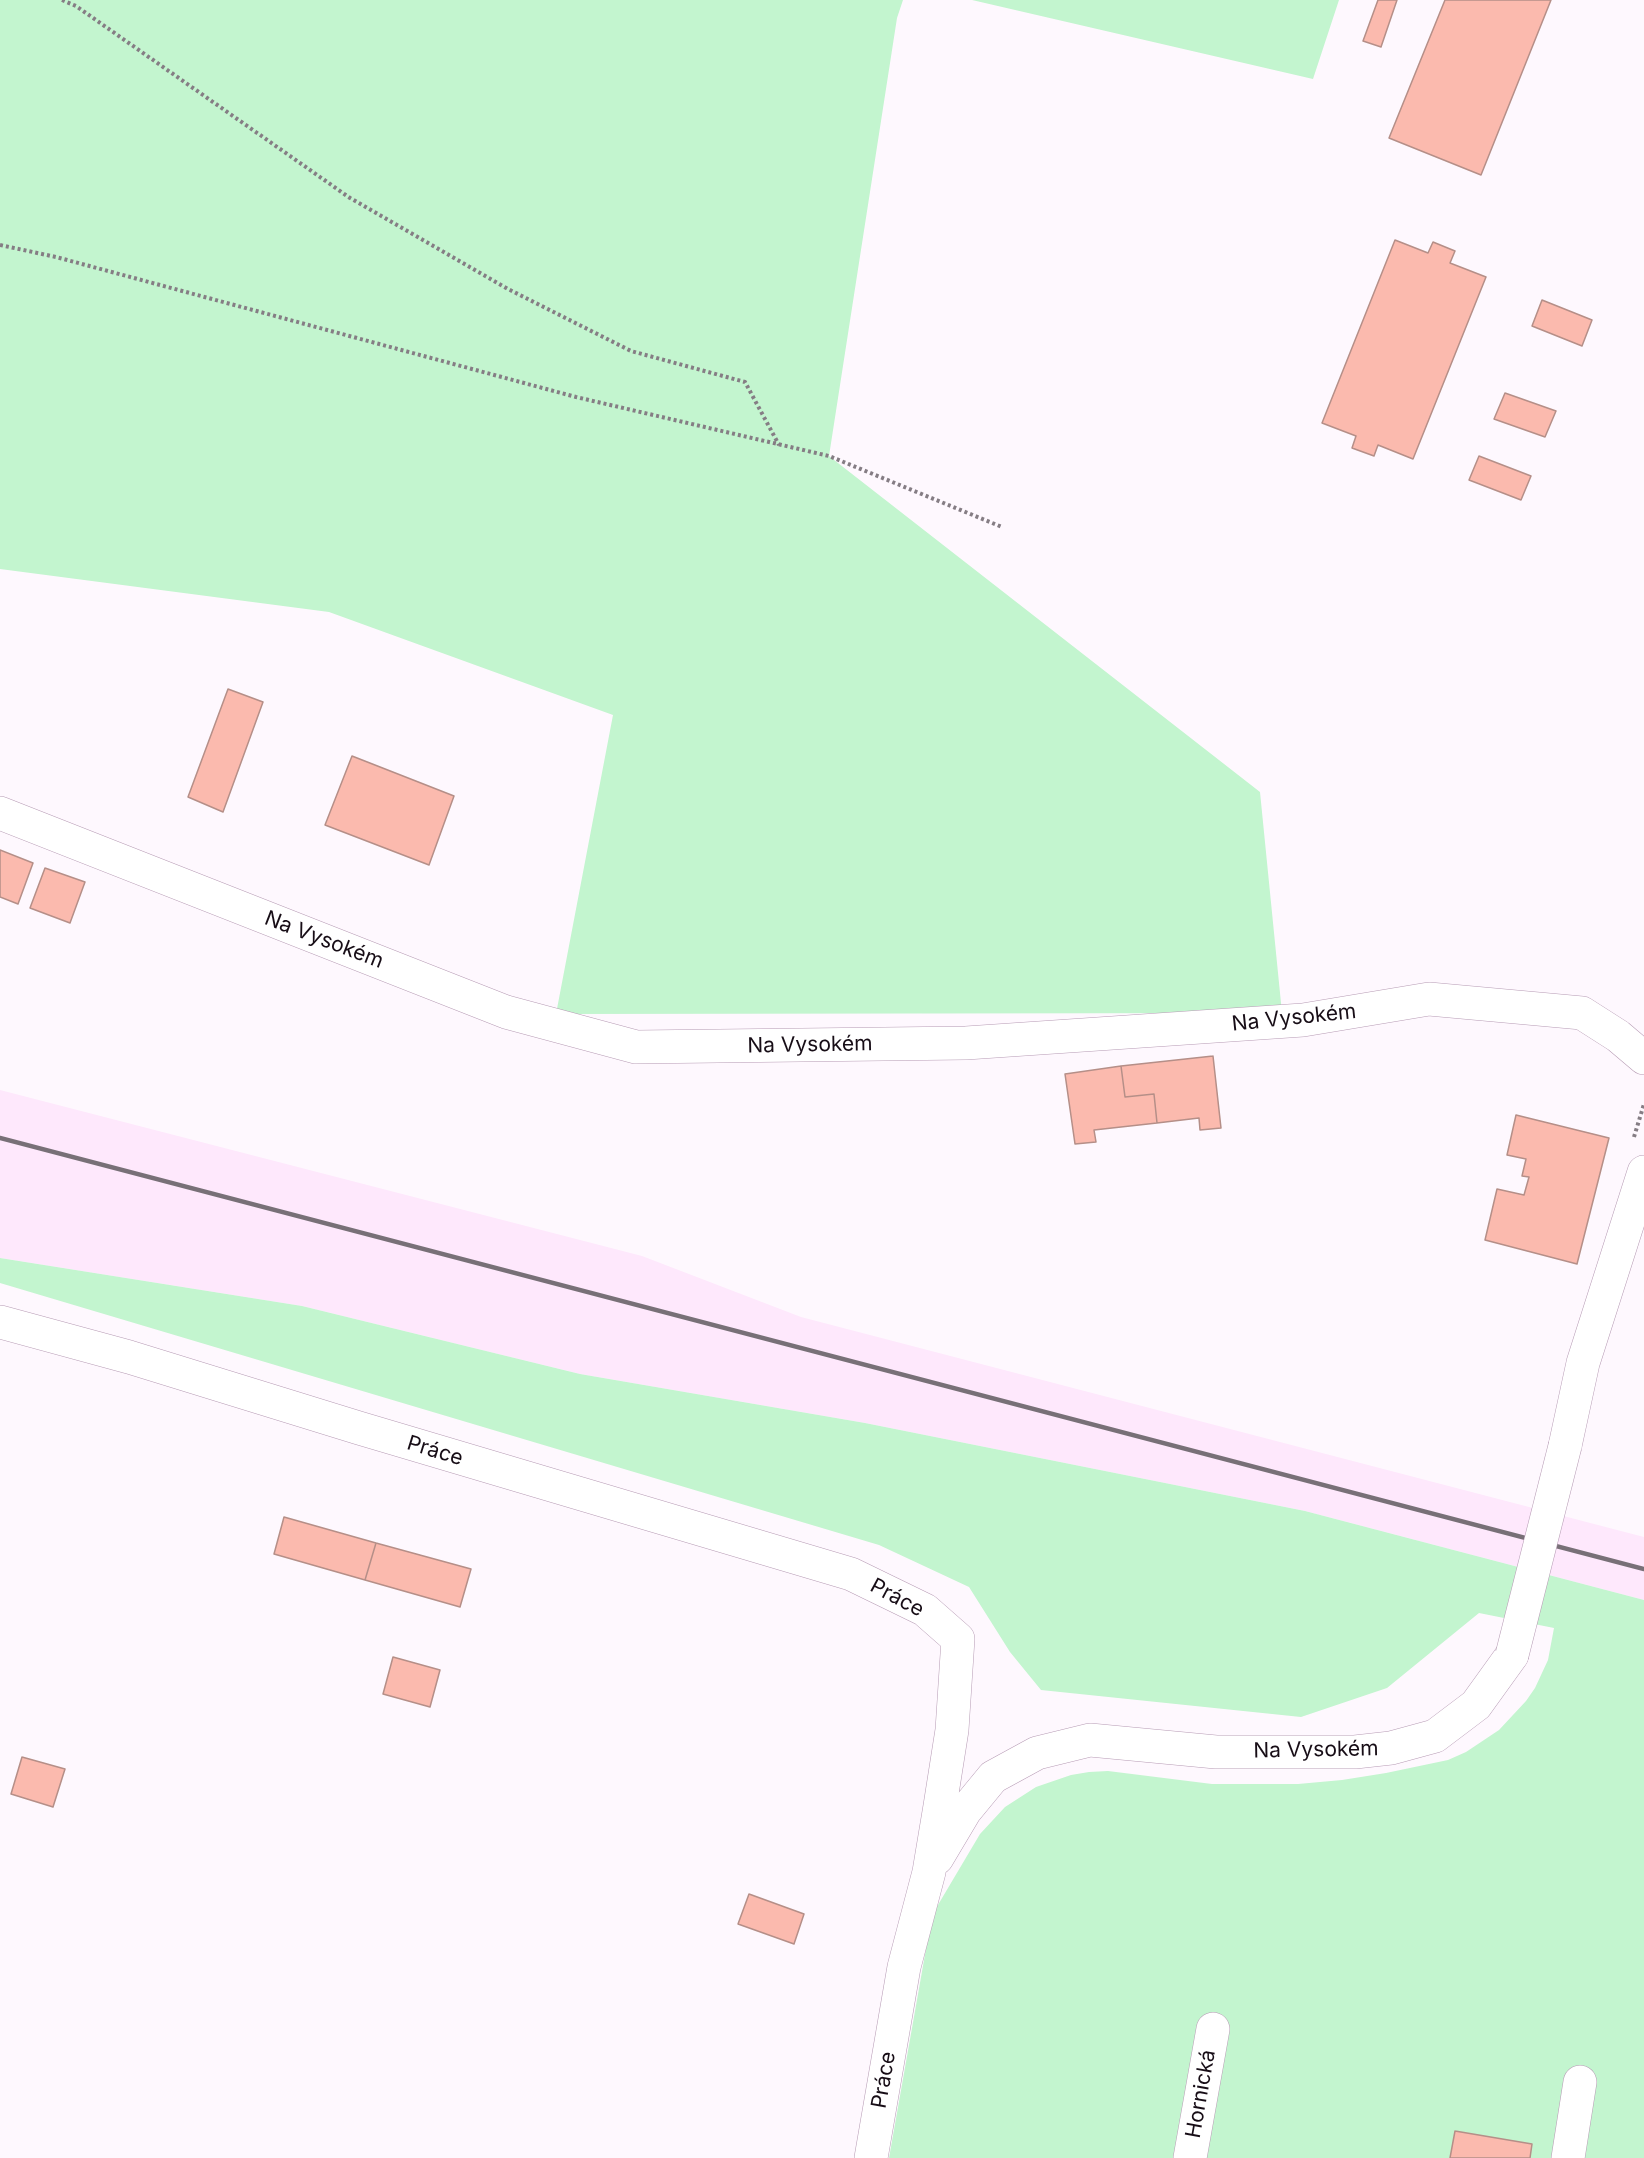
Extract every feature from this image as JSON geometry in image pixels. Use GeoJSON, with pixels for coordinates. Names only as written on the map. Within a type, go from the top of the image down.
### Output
{"type":"FeatureCollection","features":[{"type":"Feature","properties":{"kind":"street","name":"Na Vysokém"},"geometry":{"type":"LineString","coordinates":[[0,813],[506,1012],[636,1047],[966,1043],[1303,1020],[1429,999],[1582,1013],[1618,1036],[1644,1058]]}},
{"type":"Feature","properties":{"kind":"street","name":"Na Vysokém"},"geometry":{"type":"LineString","coordinates":[[929,1872],[965,1811],[993,1778],[1036,1753],[1090,1740],[1216,1752],[1355,1752],[1391,1748],[1435,1736],[1476,1705],[1512,1654],[1565,1446],[1583,1363],[1644,1172]]}},
{"type":"Feature","properties":{"kind":"street","name":"Práce"},"geometry":{"type":"LineString","coordinates":[[0,1322],[129,1357],[851,1574],[925,1610],[958,1639],[952,1730],[929,1872],[904,1967],[871,2158]]}},
{"type":"Feature","properties":{"kind":"street","name":"Hornická"},"geometry":{"type":"LineString","coordinates":[[1190,2158],[1213,2030]]}},
{"type":"Feature","properties":{"kind":"street"},"geometry":{"type":"LineString","coordinates":[[1568,2158],[1580,2082]]}},
{"type":"Feature","properties":{"kind":"path"},"geometry":{"type":"LineString","coordinates":[[62,0],[76,6],[350,198],[508,289],[631,351],[745,382],[779,445]]}},
{"type":"Feature","properties":{"kind":"path"},"geometry":{"type":"LineString","coordinates":[[0,245],[56,256],[576,397],[829,456],[1002,526]]}},
{"type":"Feature","properties":{"kind":"shaded area"},"geometry":{"type":"Polygon","coordinates":[[[0,1090],[642,1256],[801,1317],[1644,1537],[1644,1600],[1305,1511],[865,1423],[580,1374],[302,1306],[0,1258],[0,1090]]]}},
{"type":"Feature","properties":{"kind":"green space"},"geometry":{"type":"Polygon","coordinates":[[[0,0],[903,0],[897,18],[829,456],[1260,792],[1282,1013],[556,1014],[613,715],[329,612],[0,569],[0,0]]]}},
{"type":"Feature","properties":{"kind":"green space"},"geometry":{"type":"Polygon","coordinates":[[[972,0],[1339,0],[1313,79],[972,0]]]}},
{"type":"Feature","properties":{"kind":"green space"},"geometry":{"type":"Polygon","coordinates":[[[0,1258],[302,1306],[580,1374],[865,1423],[1305,1511],[1644,1600],[1644,2158],[889,2158],[932,1915],[980,1834],[1005,1807],[1036,1787],[1071,1775],[1089,1772],[1108,1771],[1212,1784],[1298,1784],[1386,1773],[1448,1760],[1466,1752],[1499,1730],[1526,1701],[1548,1660],[1554,1628],[1479,1613],[1387,1688],[1301,1717],[1041,1690],[1010,1652],[969,1587],[879,1545],[0,1283],[0,1258]]]}},
{"type":"Feature","properties":{"kind":"building"},"geometry":{"type":"Polygon","coordinates":[[[1378,0],[1397,0],[1381,47],[1363,41],[1378,0]]]}},
{"type":"Feature","properties":{"kind":"building"},"geometry":{"type":"Polygon","coordinates":[[[1445,0],[1551,0],[1481,175],[1389,138],[1445,0]]]}},
{"type":"Feature","properties":{"kind":"building"},"geometry":{"type":"Polygon","coordinates":[[[1395,240],[1428,253],[1433,242],[1455,251],[1450,263],[1486,277],[1413,459],[1378,445],[1374,456],[1352,448],[1356,436],[1322,423],[1395,240]]]}},
{"type":"Feature","properties":{"kind":"building"},"geometry":{"type":"Polygon","coordinates":[[[1542,300],[1592,320],[1582,346],[1532,326],[1542,300]]]}},
{"type":"Feature","properties":{"kind":"building"},"geometry":{"type":"Polygon","coordinates":[[[1505,393],[1556,411],[1545,437],[1494,419],[1505,393]]]}},
{"type":"Feature","properties":{"kind":"building"},"geometry":{"type":"Polygon","coordinates":[[[1479,456],[1531,476],[1521,500],[1469,480],[1479,456]]]}},
{"type":"Feature","properties":{"kind":"building"},"geometry":{"type":"Polygon","coordinates":[[[228,689],[263,702],[223,812],[188,797],[228,689]]]}},
{"type":"Feature","properties":{"kind":"building"},"geometry":{"type":"Polygon","coordinates":[[[352,756],[454,796],[429,865],[325,825],[352,756]]]}},
{"type":"Feature","properties":{"kind":"building"},"geometry":{"type":"Polygon","coordinates":[[[0,850],[33,863],[18,904],[0,897],[0,850]]]}},
{"type":"Feature","properties":{"kind":"building"},"geometry":{"type":"Polygon","coordinates":[[[45,868],[85,882],[70,923],[30,908],[45,868]]]}},
{"type":"Feature","properties":{"kind":"building"},"geometry":{"type":"Polygon","coordinates":[[[1213,1056],[1221,1128],[1200,1130],[1199,1118],[1157,1123],[1154,1094],[1125,1097],[1121,1066],[1213,1056]]]}},
{"type":"Feature","properties":{"kind":"building"},"geometry":{"type":"Polygon","coordinates":[[[1121,1066],[1125,1097],[1154,1094],[1157,1123],[1094,1130],[1096,1142],[1075,1144],[1065,1074],[1121,1066]]]}},
{"type":"Feature","properties":{"kind":"building"},"geometry":{"type":"Polygon","coordinates":[[[1516,1115],[1609,1138],[1577,1264],[1485,1240],[1497,1189],[1524,1195],[1529,1177],[1522,1176],[1526,1159],[1507,1155],[1516,1115]]]}},
{"type":"Feature","properties":{"kind":"building"},"geometry":{"type":"Polygon","coordinates":[[[284,1517],[376,1543],[365,1580],[274,1554],[284,1517]]]}},
{"type":"Feature","properties":{"kind":"building"},"geometry":{"type":"Polygon","coordinates":[[[376,1543],[471,1569],[460,1607],[365,1580],[376,1543]]]}},
{"type":"Feature","properties":{"kind":"building"},"geometry":{"type":"Polygon","coordinates":[[[393,1657],[440,1670],[430,1707],[383,1694],[393,1657]]]}},
{"type":"Feature","properties":{"kind":"building"},"geometry":{"type":"Polygon","coordinates":[[[22,1757],[65,1769],[53,1807],[11,1794],[22,1757]]]}},
{"type":"Feature","properties":{"kind":"building"},"geometry":{"type":"Polygon","coordinates":[[[749,1894],[804,1914],[794,1944],[738,1924],[749,1894]]]}},
{"type":"Feature","properties":{"kind":"building"},"geometry":{"type":"Polygon","coordinates":[[[1455,2131],[1532,2144],[1530,2158],[1450,2158],[1455,2131]]]}},
{"type":"Feature","properties":{"kind":"railway"},"geometry":{"type":"LineString","coordinates":[[0,1138],[1644,1569]]}}]}
